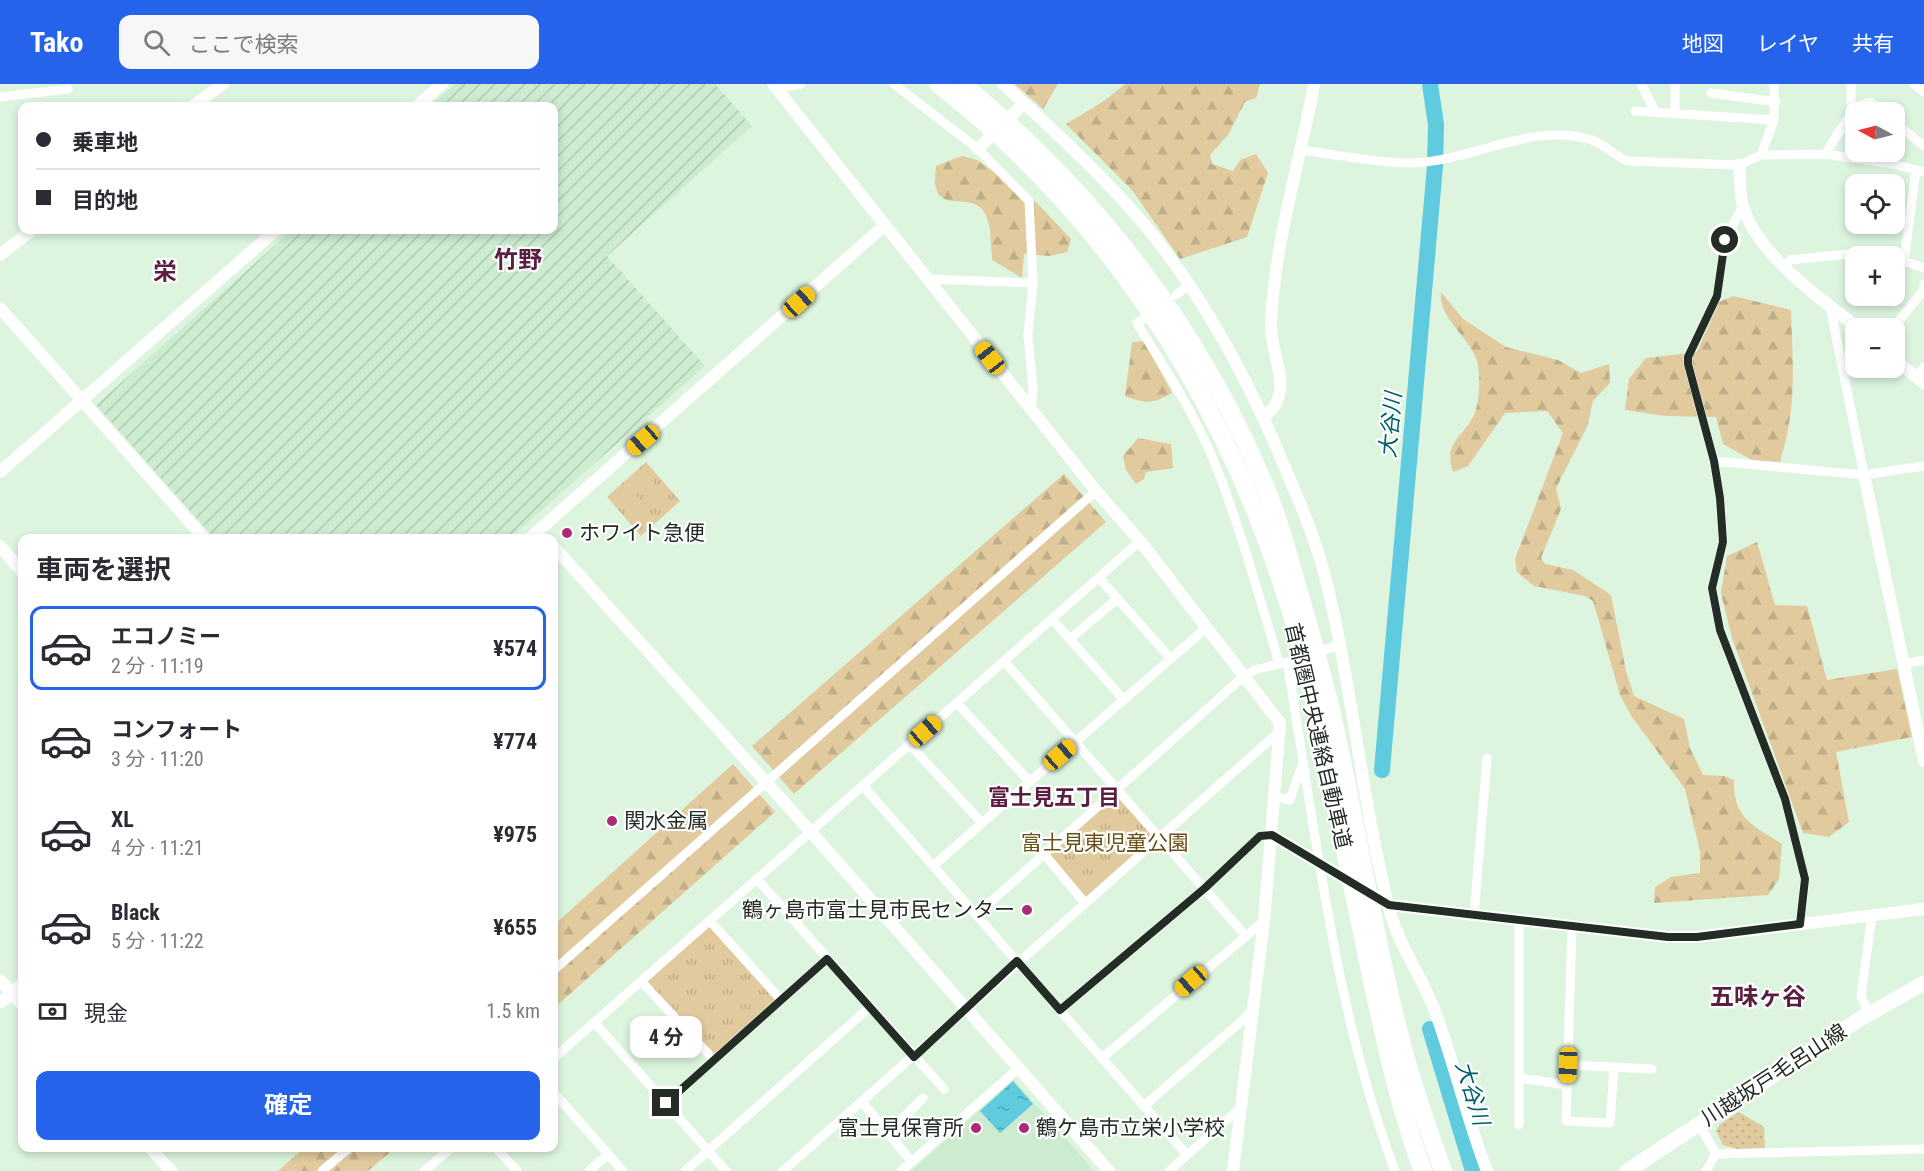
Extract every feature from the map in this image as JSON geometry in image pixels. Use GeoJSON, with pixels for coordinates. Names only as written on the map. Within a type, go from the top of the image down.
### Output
{"type":"FeatureCollection","features":[{"type":"Feature","properties":{"kind":"highway","name":"首都圏中央連絡自動車道"},"geometry":{"type":"LineString","coordinates":[[938,84],[990,115]]}},
{"type":"Feature","properties":{"kind":"highway","name":"首都圏中央連絡自動車道"},"geometry":{"type":"LineString","coordinates":[[962,84],[1011,136],[1071,185],[1118,239],[1161,296],[1207,368],[1230,410],[1270,500],[1308,646],[1334,723],[1408,1064],[1443,1171]]}},
{"type":"Feature","properties":{"kind":"highway","name":"首都圏中央連絡自動車道"},"geometry":{"type":"LineString","coordinates":[[1372,906],[1390,1064],[1424,1171]]}},
{"type":"Feature","properties":{"kind":"main road","name":"川越坂戸毛呂山線"},"geometry":{"type":"LineString","coordinates":[[1626,1171],[1869,1014],[1924,983]]}},
{"type":"Feature","properties":{"kind":"street"},"geometry":{"type":"LineString","coordinates":[[198,102],[223,84]]}},
{"type":"Feature","properties":{"kind":"street"},"geometry":{"type":"LineString","coordinates":[[422,102],[442,84]]}},
{"type":"Feature","properties":{"kind":"street"},"geometry":{"type":"LineString","coordinates":[[775,86],[801,84]]}},
{"type":"Feature","properties":{"kind":"street"},"geometry":{"type":"LineString","coordinates":[[894,84],[978,149],[1029,201],[1033,283],[1028,335],[1033,390],[1031,409]]}},
{"type":"Feature","properties":{"kind":"street"},"geometry":{"type":"LineString","coordinates":[[1003,84],[1101,176],[1140,220],[1188,286],[1264,417],[1309,524],[1323,568],[1339,645],[1372,906]]}},
{"type":"Feature","properties":{"kind":"street"},"geometry":{"type":"LineString","coordinates":[[1264,417],[1276,408],[1281,398],[1282,384],[1272,342],[1272,315],[1285,226],[1314,84]]}},
{"type":"Feature","properties":{"kind":"street"},"geometry":{"type":"LineString","coordinates":[[1641,84],[1656,112]]}},
{"type":"Feature","properties":{"kind":"street"},"geometry":{"type":"LineString","coordinates":[[1675,84],[1675,114]]}},
{"type":"Feature","properties":{"kind":"street"},"geometry":{"type":"LineString","coordinates":[[1761,155],[1774,120],[1776,102],[1774,84]]}},
{"type":"Feature","properties":{"kind":"street"},"geometry":{"type":"LineString","coordinates":[[1851,84],[1851,102]]}},
{"type":"Feature","properties":{"kind":"street"},"geometry":{"type":"LineString","coordinates":[[1914,84],[1924,92]]}},
{"type":"Feature","properties":{"kind":"street"},"geometry":{"type":"LineString","coordinates":[[775,86],[1096,492],[1140,542],[1280,723],[1276,797],[1264,921],[1233,1171]]}},
{"type":"Feature","properties":{"kind":"street"},"geometry":{"type":"LineString","coordinates":[[0,97],[68,90]]}},
{"type":"Feature","properties":{"kind":"street"},"geometry":{"type":"LineString","coordinates":[[1711,93],[1776,102]]}},
{"type":"Feature","properties":{"kind":"street"},"geometry":{"type":"LineString","coordinates":[[978,149],[1024,103]]}},
{"type":"Feature","properties":{"kind":"street"},"geometry":{"type":"LineString","coordinates":[[1635,111],[1774,120]]}},
{"type":"Feature","properties":{"kind":"street"},"geometry":{"type":"LineString","coordinates":[[1825,154],[1845,123]]}},
{"type":"Feature","properties":{"kind":"street"},"geometry":{"type":"LineString","coordinates":[[1905,131],[1924,146]]}},
{"type":"Feature","properties":{"kind":"street"},"geometry":{"type":"LineString","coordinates":[[1302,150],[1411,163],[1536,136],[1579,137],[1593,141],[1627,161],[1683,161],[1739,165],[1761,155],[1825,154],[1920,171],[1902,246]]}},
{"type":"Feature","properties":{"kind":"street"},"geometry":{"type":"LineString","coordinates":[[1739,165],[1743,206],[1764,246],[1845,318]]}},
{"type":"Feature","properties":{"kind":"street"},"geometry":{"type":"LineString","coordinates":[[1743,206],[1725,240],[1717,296],[1688,357],[1688,364],[1714,461],[1723,542],[1712,588],[1720,630],[1785,799],[1805,879],[1800,924]]}},
{"type":"Feature","properties":{"kind":"street"},"geometry":{"type":"LineString","coordinates":[[540,534],[885,225]]}},
{"type":"Feature","properties":{"kind":"street"},"geometry":{"type":"LineString","coordinates":[[0,255],[27,234]]}},
{"type":"Feature","properties":{"kind":"street"},"geometry":{"type":"LineString","coordinates":[[0,472],[271,234]]}},
{"type":"Feature","properties":{"kind":"street"},"geometry":{"type":"LineString","coordinates":[[1783,265],[1798,259],[1845,254]]}},
{"type":"Feature","properties":{"kind":"street"},"geometry":{"type":"LineString","coordinates":[[1905,261],[1924,268]]}},
{"type":"Feature","properties":{"kind":"street"},"geometry":{"type":"LineString","coordinates":[[928,279],[1033,283]]}},
{"type":"Feature","properties":{"kind":"street"},"geometry":{"type":"LineString","coordinates":[[1901,318],[1923,291],[1924,284]]}},
{"type":"Feature","properties":{"kind":"street"},"geometry":{"type":"LineString","coordinates":[[1176,295],[1188,286]]}},
{"type":"Feature","properties":{"kind":"street"},"geometry":{"type":"LineString","coordinates":[[1830,306],[1924,761]]}},
{"type":"Feature","properties":{"kind":"street"},"geometry":{"type":"LineString","coordinates":[[0,308],[200,534]]}},
{"type":"Feature","properties":{"kind":"street"},"geometry":{"type":"LineString","coordinates":[[1147,316],[1137,323],[1188,407],[1211,453],[1283,662],[1304,759],[1342,983],[1368,1083],[1395,1171]]}},
{"type":"Feature","properties":{"kind":"street"},"geometry":{"type":"LineString","coordinates":[[1905,366],[1921,376]]}},
{"type":"Feature","properties":{"kind":"street"},"geometry":{"type":"LineString","coordinates":[[1714,461],[1864,475],[1924,466]]}},
{"type":"Feature","properties":{"kind":"street"},"geometry":{"type":"LineString","coordinates":[[558,967],[1096,492]]}},
{"type":"Feature","properties":{"kind":"street"},"geometry":{"type":"LineString","coordinates":[[558,1054],[1140,542]]}},
{"type":"Feature","properties":{"kind":"street"},"geometry":{"type":"LineString","coordinates":[[0,546],[18,567]]}},
{"type":"Feature","properties":{"kind":"street"},"geometry":{"type":"LineString","coordinates":[[558,551],[810,832],[1109,1171]]}},
{"type":"Feature","properties":{"kind":"street"},"geometry":{"type":"LineString","coordinates":[[1099,578],[1171,659]]}},
{"type":"Feature","properties":{"kind":"street"},"geometry":{"type":"LineString","coordinates":[[1070,639],[1118,599]]}},
{"type":"Feature","properties":{"kind":"street"},"geometry":{"type":"LineString","coordinates":[[1052,619],[1124,700]]}},
{"type":"Feature","properties":{"kind":"street"},"geometry":{"type":"LineString","coordinates":[[933,866],[1206,628]]}},
{"type":"Feature","properties":{"kind":"street"},"geometry":{"type":"LineString","coordinates":[[976,915],[1243,677],[1254,670],[1339,645]]}},
{"type":"Feature","properties":{"kind":"street"},"geometry":{"type":"LineString","coordinates":[[1905,664],[1924,660]]}},
{"type":"Feature","properties":{"kind":"street"},"geometry":{"type":"LineString","coordinates":[[1004,661],[1245,935]]}},
{"type":"Feature","properties":{"kind":"street"},"geometry":{"type":"LineString","coordinates":[[957,703],[1030,782]]}},
{"type":"Feature","properties":{"kind":"street"},"geometry":{"type":"LineString","coordinates":[[783,1171],[914,1057],[1017,961],[1281,730]]}},
{"type":"Feature","properties":{"kind":"street"},"geometry":{"type":"LineString","coordinates":[[910,745],[982,824]]}},
{"type":"Feature","properties":{"kind":"street"},"geometry":{"type":"LineString","coordinates":[[1474,915],[1487,758]]}},
{"type":"Feature","properties":{"kind":"street"},"geometry":{"type":"LineString","coordinates":[[1276,797],[1290,800],[1304,759]]}},
{"type":"Feature","properties":{"kind":"street"},"geometry":{"type":"LineString","coordinates":[[863,786],[1188,1155]]}},
{"type":"Feature","properties":{"kind":"street"},"geometry":{"type":"LineString","coordinates":[[1060,1010],[1205,888],[1260,836],[1272,835],[1321,867],[1372,906],[1397,936],[1436,1012],[1461,1098],[1487,1171]]}},
{"type":"Feature","properties":{"kind":"street"},"geometry":{"type":"LineString","coordinates":[[1044,854],[1085,903]]}},
{"type":"Feature","properties":{"kind":"street"},"geometry":{"type":"LineString","coordinates":[[757,879],[944,1089]]}},
{"type":"Feature","properties":{"kind":"street"},"geometry":{"type":"LineString","coordinates":[[1372,906],[1697,937],[1924,909]]}},
{"type":"Feature","properties":{"kind":"street"},"geometry":{"type":"LineString","coordinates":[[1869,1014],[1861,996],[1872,915]]}},
{"type":"Feature","properties":{"kind":"street"},"geometry":{"type":"LineString","coordinates":[[1519,920],[1519,1125]]}},
{"type":"Feature","properties":{"kind":"street"},"geometry":{"type":"LineString","coordinates":[[710,921],[781,1000]]}},
{"type":"Feature","properties":{"kind":"street"},"geometry":{"type":"LineString","coordinates":[[1102,1058],[1264,921]]}},
{"type":"Feature","properties":{"kind":"street"},"geometry":{"type":"LineString","coordinates":[[1572,926],[1566,1120],[1610,1123],[1614,1068]]}},
{"type":"Feature","properties":{"kind":"street"},"geometry":{"type":"LineString","coordinates":[[666,1103],[827,959]]}},
{"type":"Feature","properties":{"kind":"street"},"geometry":{"type":"LineString","coordinates":[[0,980],[18,1000]]}},
{"type":"Feature","properties":{"kind":"street"},"geometry":{"type":"LineString","coordinates":[[641,981],[714,1060]]}},
{"type":"Feature","properties":{"kind":"street"},"geometry":{"type":"LineString","coordinates":[[0,1003],[18,988]]}},
{"type":"Feature","properties":{"kind":"street"},"geometry":{"type":"LineString","coordinates":[[685,1171],[870,1007]]}},
{"type":"Feature","properties":{"kind":"street"},"geometry":{"type":"LineString","coordinates":[[1144,1106],[1253,1011]]}},
{"type":"Feature","properties":{"kind":"street"},"geometry":{"type":"LineString","coordinates":[[594,1022],[726,1171]]}},
{"type":"Feature","properties":{"kind":"street"},"geometry":{"type":"LineString","coordinates":[[1568,1065],[1652,1070]]}},
{"type":"Feature","properties":{"kind":"street"},"geometry":{"type":"LineString","coordinates":[[901,1171],[1019,1068]]}},
{"type":"Feature","properties":{"kind":"street"},"geometry":{"type":"LineString","coordinates":[[1520,1078],[1567,1085]]}},
{"type":"Feature","properties":{"kind":"street"},"geometry":{"type":"LineString","coordinates":[[558,1098],[623,1171]]}},
{"type":"Feature","properties":{"kind":"street"},"geometry":{"type":"LineString","coordinates":[[888,1133],[923,1098]]}},
{"type":"Feature","properties":{"kind":"street"},"geometry":{"type":"LineString","coordinates":[[862,1102],[912,1162]]}},
{"type":"Feature","properties":{"kind":"street"},"geometry":{"type":"LineString","coordinates":[[1169,1171],[1239,1109]]}},
{"type":"Feature","properties":{"kind":"street"},"geometry":{"type":"LineString","coordinates":[[1698,1124],[1716,1154]]}},
{"type":"Feature","properties":{"kind":"street"},"geometry":{"type":"LineString","coordinates":[[1716,1154],[1924,1149]]}},
{"type":"Feature","properties":{"kind":"street"},"geometry":{"type":"LineString","coordinates":[[154,1152],[171,1171]]}},
{"type":"Feature","properties":{"kind":"street"},"geometry":{"type":"LineString","coordinates":[[322,1171],[344,1152]]}},
{"type":"Feature","properties":{"kind":"street"},"geometry":{"type":"LineString","coordinates":[[429,1170],[447,1152]]}},
{"type":"Feature","properties":{"kind":"street"},"geometry":{"type":"LineString","coordinates":[[500,1152],[517,1171]]}},
{"type":"Feature","properties":{"kind":"street"},"geometry":{"type":"LineString","coordinates":[[588,1171],[608,1154]]}},
{"type":"Feature","properties":{"kind":"street"},"geometry":{"type":"LineString","coordinates":[[1706,1171],[1716,1154]]}},
{"type":"Feature","properties":{"kind":"shaded area"},"geometry":{"type":"Polygon","coordinates":[[[455,84],[715,84],[752,126],[607,256],[705,366],[515,534],[210,534],[96,405],[288,234],[558,234],[558,102],[434,102],[455,84]]]}},
{"type":"Feature","properties":{"kind":"shaded area","name":"鶴ケ島市立栄小学校"},"geometry":{"type":"Polygon","coordinates":[[[1014,1080],[1094,1171],[911,1171],[978,1112],[1014,1080]]]}},
{"type":"Feature","properties":{"kind":"green space"},"geometry":{"type":"Polygon","coordinates":[[[1016,84],[1058,84],[1043,109],[1016,85],[1016,84]]]}},
{"type":"Feature","properties":{"kind":"green space"},"geometry":{"type":"Polygon","coordinates":[[[1125,84],[1260,84],[1256,98],[1245,102],[1228,135],[1210,155],[1212,164],[1233,171],[1240,160],[1256,154],[1268,173],[1247,237],[1180,259],[1132,190],[1066,124],[1104,101],[1125,84]]]}},
{"type":"Feature","properties":{"kind":"green space"},"geometry":{"type":"Polygon","coordinates":[[[962,156],[977,160],[1037,203],[1071,239],[1067,252],[1050,256],[1024,254],[1022,278],[992,260],[988,220],[982,209],[975,204],[950,201],[938,193],[935,182],[936,166],[962,156]]]}},
{"type":"Feature","properties":{"kind":"green space"},"geometry":{"type":"Polygon","coordinates":[[[1441,292],[1463,319],[1506,347],[1558,360],[1581,373],[1609,364],[1610,383],[1593,401],[1587,427],[1556,488],[1561,509],[1541,558],[1545,564],[1573,570],[1611,595],[1626,671],[1634,696],[1684,719],[1690,748],[1703,775],[1724,776],[1734,780],[1737,804],[1747,820],[1782,844],[1779,879],[1768,895],[1654,903],[1655,887],[1671,877],[1700,873],[1700,851],[1685,789],[1632,717],[1620,695],[1593,601],[1585,596],[1534,586],[1517,572],[1515,559],[1563,433],[1547,411],[1505,413],[1468,466],[1453,472],[1452,447],[1474,415],[1479,390],[1479,371],[1470,346],[1445,311],[1441,292]]]}},
{"type":"Feature","properties":{"kind":"green space"},"geometry":{"type":"Polygon","coordinates":[[[1733,296],[1791,310],[1793,368],[1791,404],[1780,462],[1752,460],[1723,444],[1716,417],[1666,416],[1625,410],[1629,379],[1646,358],[1697,352],[1719,302],[1733,296]]]}},
{"type":"Feature","properties":{"kind":"green space"},"geometry":{"type":"Polygon","coordinates":[[[1144,341],[1172,393],[1149,402],[1125,396],[1132,342],[1144,341]]]}},
{"type":"Feature","properties":{"kind":"green space"},"geometry":{"type":"Polygon","coordinates":[[[1138,438],[1171,444],[1173,468],[1146,472],[1144,479],[1136,484],[1126,470],[1123,456],[1138,438]]]}},
{"type":"Feature","properties":{"kind":"green space"},"geometry":{"type":"Polygon","coordinates":[[[646,462],[680,501],[641,536],[607,497],[646,462]]]}},
{"type":"Feature","properties":{"kind":"green space"},"geometry":{"type":"Polygon","coordinates":[[[1064,474],[1106,522],[794,794],[752,746],[1064,474]]]}},
{"type":"Feature","properties":{"kind":"green space"},"geometry":{"type":"Polygon","coordinates":[[[647,475],[667,500],[656,509],[636,485],[647,475]]]}},
{"type":"Feature","properties":{"kind":"green space"},"geometry":{"type":"Polygon","coordinates":[[[631,489],[651,513],[641,522],[620,498],[631,489]]]}},
{"type":"Feature","properties":{"kind":"green space"},"geometry":{"type":"Polygon","coordinates":[[[1757,542],[1775,605],[1807,606],[1827,680],[1897,669],[1912,737],[1836,752],[1849,822],[1829,837],[1803,833],[1732,638],[1721,593],[1727,556],[1757,542]]]}},
{"type":"Feature","properties":{"kind":"green space"},"geometry":{"type":"Polygon","coordinates":[[[733,764],[775,812],[558,1004],[558,921],[733,764]]]}},
{"type":"Feature","properties":{"kind":"green space","name":"富士見東児童公園"},"geometry":{"type":"Polygon","coordinates":[[[1117,789],[1160,837],[1085,903],[1044,854],[1117,789]]]}},
{"type":"Feature","properties":{"kind":"green space"},"geometry":{"type":"Polygon","coordinates":[[[710,921],[781,1000],[714,1060],[641,981],[710,921]]]}},
{"type":"Feature","properties":{"kind":"green space"},"geometry":{"type":"Polygon","coordinates":[[[1739,1112],[1764,1127],[1765,1148],[1737,1149],[1723,1145],[1716,1131],[1720,1124],[1739,1112]]]}},
{"type":"Feature","properties":{"kind":"green space"},"geometry":{"type":"Polygon","coordinates":[[[299,1152],[390,1152],[368,1171],[278,1171],[299,1152]]]}},
{"type":"Feature","properties":{"kind":"water"},"geometry":{"type":"Polygon","coordinates":[[[1013,1081],[1033,1104],[1000,1133],[980,1111],[1013,1081]]]}},
{"type":"Feature","properties":{"kind":"waterway","name":"大谷川"},"geometry":{"type":"LineString","coordinates":[[1382,770],[1435,166],[1436,125],[1430,84]]}},
{"type":"Feature","properties":{"kind":"waterway","name":"大谷川"},"geometry":{"type":"LineString","coordinates":[[1430,1029],[1473,1171]]}},
{"type":"Feature","properties":{"kind":"place","name":"ホワイト急便"},"geometry":{"type":"Point","coordinates":[567,533]}},
{"type":"Feature","properties":{"kind":"place","name":"関水金属"},"geometry":{"type":"Point","coordinates":[612,821]}},
{"type":"Feature","properties":{"kind":"place","name":"鶴ヶ島市富士見市民センター"},"geometry":{"type":"Point","coordinates":[1027,910]}},
{"type":"Feature","properties":{"kind":"place","name":"富士見保育所"},"geometry":{"type":"Point","coordinates":[976,1128]}},
{"type":"Feature","properties":{"kind":"place","name":"鶴ケ島市立栄小学校"},"geometry":{"type":"Point","coordinates":[1024,1128]}},
{"type":"Feature","properties":{"kind":"district","name":"竹野"},"geometry":{"type":"Point","coordinates":[518,260]}},
{"type":"Feature","properties":{"kind":"district","name":"栄"},"geometry":{"type":"Point","coordinates":[165,272]}},
{"type":"Feature","properties":{"kind":"district","name":"富士見五丁目"},"geometry":{"type":"Point","coordinates":[1054,797]}},
{"type":"Feature","properties":{"kind":"district","name":"五味ヶ谷"},"geometry":{"type":"Point","coordinates":[1758,997]}},
{"type":"Feature","properties":{"kind":"route"},"geometry":{"type":"LineString","coordinates":[[666,1103],[827,959],[914,1057],[1017,961],[1060,1010],[1205,888],[1260,836],[1272,835],[1381,903],[1389,905],[1668,937],[1697,937],[1800,924],[1805,879],[1785,799],[1720,630],[1712,588],[1723,542],[1720,498],[1714,461],[1688,357],[1717,296],[1725,240]]}}]}
